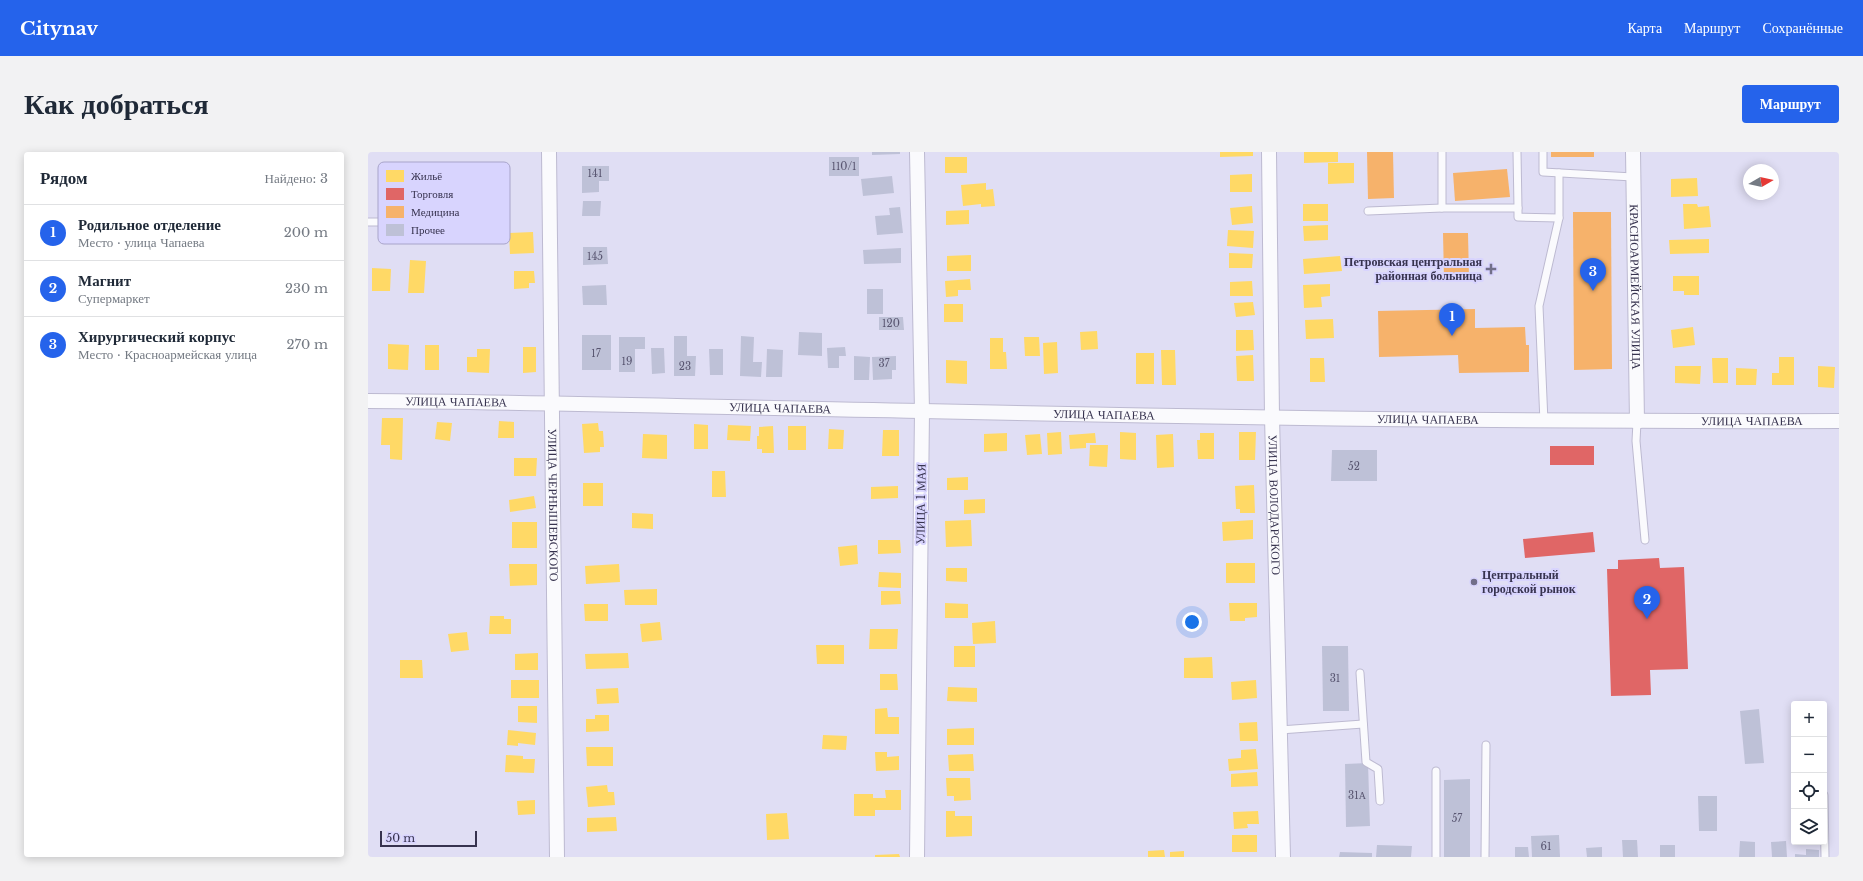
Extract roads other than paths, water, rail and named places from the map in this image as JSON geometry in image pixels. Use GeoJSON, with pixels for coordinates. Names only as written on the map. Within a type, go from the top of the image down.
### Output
{"type":"FeatureCollection","features":[{"type":"Feature","properties":{"kind":"street","name":"УЛИЦА ЧЕРНЫШЕВСКОГО"},"geometry":{"type":"LineString","coordinates":[[549,152],[557,857]]}},
{"type":"Feature","properties":{"kind":"street","name":"УЛИЦА 1 МАЯ"},"geometry":{"type":"LineString","coordinates":[[917,152],[922,411],[917,857]]}},
{"type":"Feature","properties":{"kind":"street","name":"УЛИЦА ВОЛОДАРСКОГО"},"geometry":{"type":"LineString","coordinates":[[1269,152],[1272,418],[1284,857]]}},
{"type":"Feature","properties":{"kind":"street","name":"КРАСНОАРМЕЙСКАЯ УЛИЦА"},"geometry":{"type":"LineString","coordinates":[[1633,152],[1637,422]]}},
{"type":"Feature","properties":{"kind":"street","name":"УЛИЦА ЧАПАЕВА"},"geometry":{"type":"LineString","coordinates":[[368,401],[552,402],[922,411],[1544,422],[1839,421]]}},
{"type":"Feature","properties":{"kind":"lane"},"geometry":{"type":"LineString","coordinates":[[1442,152],[1442,208]]}},
{"type":"Feature","properties":{"kind":"lane"},"geometry":{"type":"LineString","coordinates":[[1517,152],[1518,217],[1559,218]]}},
{"type":"Feature","properties":{"kind":"lane"},"geometry":{"type":"LineString","coordinates":[[1544,152],[1543,172],[1633,177]]}},
{"type":"Feature","properties":{"kind":"lane"},"geometry":{"type":"LineString","coordinates":[[1544,422],[1538,306],[1559,218],[1559,173]]}},
{"type":"Feature","properties":{"kind":"lane"},"geometry":{"type":"LineString","coordinates":[[1368,211],[1442,208],[1518,208]]}},
{"type":"Feature","properties":{"kind":"lane"},"geometry":{"type":"LineString","coordinates":[[1637,422],[1636,441],[1645,540]]}},
{"type":"Feature","properties":{"kind":"lane"},"geometry":{"type":"LineString","coordinates":[[1360,673],[1366,762],[1378,769],[1380,801]]}},
{"type":"Feature","properties":{"kind":"lane"},"geometry":{"type":"LineString","coordinates":[[1280,730],[1363,724]]}},
{"type":"Feature","properties":{"kind":"lane"},"geometry":{"type":"LineString","coordinates":[[1485,857],[1486,745]]}},
{"type":"Feature","properties":{"kind":"lane"},"geometry":{"type":"LineString","coordinates":[[1436,771],[1436,857]]}},
{"type":"Feature","properties":{"kind":"lane"},"geometry":{"type":"LineString","coordinates":[[1824,809],[1825,857]]}},
{"type":"Feature","properties":{"kind":"place","name":"Петровская центральная районная больница"},"geometry":{"type":"Point","coordinates":[1491,269]}},
{"type":"Feature","properties":{"kind":"place","name":"Хирургический корпус"},"geometry":{"type":"Point","coordinates":[1593,291]}},
{"type":"Feature","properties":{"kind":"place","name":"Родильное отделение"},"geometry":{"type":"Point","coordinates":[1452,336]}},
{"type":"Feature","properties":{"kind":"place","name":"Центральный городской рынок"},"geometry":{"type":"Point","coordinates":[1474,582]}},
{"type":"Feature","properties":{"kind":"place","name":"Магнит"},"geometry":{"type":"Point","coordinates":[1647,619]}}]}
